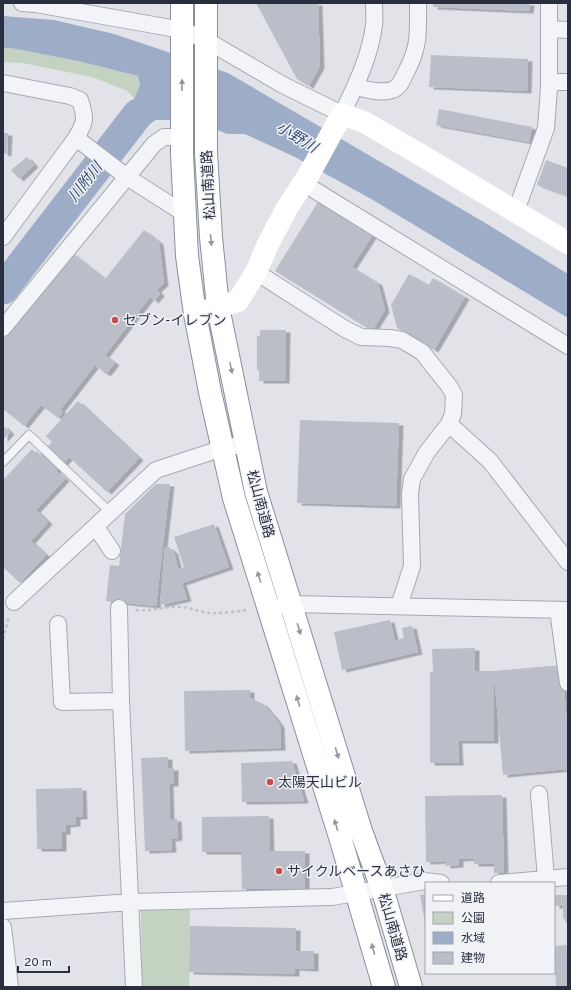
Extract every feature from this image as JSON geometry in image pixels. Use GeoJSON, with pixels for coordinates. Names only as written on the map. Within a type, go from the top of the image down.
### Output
{"type":"FeatureCollection","features":[{"type":"Feature","properties":{"kind":"main road","name":"松山南道路"},"geometry":{"type":"LineString","coordinates":[[182,3],[182,131],[187,256],[195,314],[210,392],[234,498],[357,892],[384,987]]}},
{"type":"Feature","properties":{"kind":"main road","name":"松山南道路"},"geometry":{"type":"LineString","coordinates":[[206,3],[205,131],[211,237],[218,307],[246,444],[256,492],[361,831],[382,888],[411,987]]}},
{"type":"Feature","properties":{"kind":"main road"},"geometry":{"type":"LineString","coordinates":[[195,314],[238,300],[256,272],[268,244],[287,208],[340,118],[364,122],[516,210],[568,243]]}},
{"type":"Feature","properties":{"kind":"street"},"geometry":{"type":"LineString","coordinates":[[22,3],[182,37],[206,46],[283,85],[340,118],[355,87],[368,51],[374,24],[374,3]]}},
{"type":"Feature","properties":{"kind":"street"},"geometry":{"type":"LineString","coordinates":[[355,87],[382,91],[392,90],[399,85],[411,63],[416,49],[418,34],[418,3]]}},
{"type":"Feature","properties":{"kind":"street"},"geometry":{"type":"LineString","coordinates":[[516,210],[546,128],[549,82],[550,3]]}},
{"type":"Feature","properties":{"kind":"street"},"geometry":{"type":"LineString","coordinates":[[550,29],[568,30]]}},
{"type":"Feature","properties":{"kind":"street"},"geometry":{"type":"LineString","coordinates":[[549,82],[568,82]]}},
{"type":"Feature","properties":{"kind":"street"},"geometry":{"type":"LineString","coordinates":[[3,83],[70,96],[80,100],[84,115],[81,141],[3,237]]}},
{"type":"Feature","properties":{"kind":"street"},"geometry":{"type":"LineString","coordinates":[[3,328],[125,176],[154,144],[164,137],[182,131]]}},
{"type":"Feature","properties":{"kind":"street"},"geometry":{"type":"LineString","coordinates":[[81,141],[125,176],[185,214]]}},
{"type":"Feature","properties":{"kind":"street"},"geometry":{"type":"LineString","coordinates":[[305,179],[568,346]]}},
{"type":"Feature","properties":{"kind":"street"},"geometry":{"type":"LineString","coordinates":[[256,272],[345,329],[361,337],[402,340],[422,352],[449,386],[454,395],[453,410],[449,424],[427,452],[412,479],[410,494],[412,566],[399,606]]}},
{"type":"Feature","properties":{"kind":"street"},"geometry":{"type":"LineString","coordinates":[[449,424],[490,461],[568,562]]}},
{"type":"Feature","properties":{"kind":"street"},"geometry":{"type":"LineString","coordinates":[[14,602],[156,470],[223,448],[246,444]]}},
{"type":"Feature","properties":{"kind":"street"},"geometry":{"type":"LineString","coordinates":[[96,527],[112,551]]}},
{"type":"Feature","properties":{"kind":"street"},"geometry":{"type":"LineString","coordinates":[[268,608],[291,604],[563,610],[568,683]]}},
{"type":"Feature","properties":{"kind":"street"},"geometry":{"type":"LineString","coordinates":[[119,608],[121,701],[134,987]]}},
{"type":"Feature","properties":{"kind":"street"},"geometry":{"type":"LineString","coordinates":[[58,624],[62,702],[121,701]]}},
{"type":"Feature","properties":{"kind":"street"},"geometry":{"type":"LineString","coordinates":[[539,794],[546,878]]}},
{"type":"Feature","properties":{"kind":"street"},"geometry":{"type":"LineString","coordinates":[[508,882],[568,877]]}},
{"type":"Feature","properties":{"kind":"street"},"geometry":{"type":"LineString","coordinates":[[3,911],[131,902],[332,897],[425,881],[433,882]]}},
{"type":"Feature","properties":{"kind":"street"},"geometry":{"type":"LineString","coordinates":[[3,927],[10,987]]}},
{"type":"Feature","properties":{"kind":"lane"},"geometry":{"type":"LineString","coordinates":[[3,462],[29,435],[110,512]]}},
{"type":"Feature","properties":{"kind":"path"},"geometry":{"type":"LineString","coordinates":[[3,639],[14,602]]}},
{"type":"Feature","properties":{"kind":"path"},"geometry":{"type":"LineString","coordinates":[[119,608],[138,611],[181,607],[210,613],[268,608]]}},
{"type":"Feature","properties":{"kind":"green space"},"geometry":{"type":"Polygon","coordinates":[[[3,48],[11,48],[78,61],[138,76],[140,85],[134,99],[130,93],[125,90],[92,77],[23,63],[3,62],[3,48]]]}},
{"type":"Feature","properties":{"kind":"green space"},"geometry":{"type":"Polygon","coordinates":[[[141,910],[190,910],[189,987],[142,987],[141,910]]]}},
{"type":"Feature","properties":{"kind":"water","name":"小野川"},"geometry":{"type":"Polygon","coordinates":[[[3,16],[54,20],[114,34],[228,73],[482,221],[568,274],[568,318],[373,200],[295,157],[245,134],[227,134],[193,120],[156,120],[114,147],[140,85],[138,76],[78,61],[11,48],[3,48],[3,16]]]}},
{"type":"Feature","properties":{"kind":"building"},"geometry":{"type":"Polygon","coordinates":[[[256,3],[318,3],[320,66],[309,86],[297,79],[256,3]]]}},
{"type":"Feature","properties":{"kind":"building"},"geometry":{"type":"Polygon","coordinates":[[[433,3],[530,3],[529,11],[433,7],[433,3]]]}},
{"type":"Feature","properties":{"kind":"building"},"geometry":{"type":"Polygon","coordinates":[[[431,55],[528,59],[527,91],[429,87],[431,55]]]}},
{"type":"Feature","properties":{"kind":"building"},"geometry":{"type":"Polygon","coordinates":[[[439,109],[532,127],[529,142],[436,125],[439,109]]]}},
{"type":"Feature","properties":{"kind":"building"},"geometry":{"type":"Polygon","coordinates":[[[3,133],[8,133],[7,154],[3,153],[3,133]]]}},
{"type":"Feature","properties":{"kind":"building"},"geometry":{"type":"Polygon","coordinates":[[[27,157],[34,165],[19,179],[11,170],[27,157]]]}},
{"type":"Feature","properties":{"kind":"building"},"geometry":{"type":"Polygon","coordinates":[[[546,160],[568,168],[568,196],[537,185],[546,160]]]}},
{"type":"Feature","properties":{"kind":"building"},"geometry":{"type":"Polygon","coordinates":[[[318,202],[372,236],[352,267],[378,283],[385,310],[372,331],[275,271],[318,202]]]}},
{"type":"Feature","properties":{"kind":"building"},"geometry":{"type":"Polygon","coordinates":[[[144,230],[159,242],[164,283],[157,290],[160,294],[154,301],[150,297],[105,355],[115,363],[106,374],[95,365],[60,410],[63,412],[58,418],[41,405],[24,426],[3,409],[3,339],[72,253],[105,279],[144,230]]]}},
{"type":"Feature","properties":{"kind":"building"},"geometry":{"type":"Polygon","coordinates":[[[409,274],[429,285],[433,278],[465,297],[434,350],[397,328],[391,305],[409,274]]]}},
{"type":"Feature","properties":{"kind":"building"},"geometry":{"type":"Polygon","coordinates":[[[260,330],[286,330],[285,381],[259,381],[259,370],[257,370],[257,336],[260,336],[260,330]]]}},
{"type":"Feature","properties":{"kind":"building"},"geometry":{"type":"Polygon","coordinates":[[[78,401],[139,458],[107,492],[69,457],[56,471],[65,479],[36,510],[48,522],[31,541],[46,555],[20,583],[3,567],[3,480],[32,449],[39,456],[52,442],[46,436],[78,401]]]}},
{"type":"Feature","properties":{"kind":"building"},"geometry":{"type":"Polygon","coordinates":[[[300,420],[399,423],[396,506],[297,503],[300,420]]]}},
{"type":"Feature","properties":{"kind":"building"},"geometry":{"type":"Polygon","coordinates":[[[3,425],[10,432],[3,440],[3,425]]]}},
{"type":"Feature","properties":{"kind":"building"},"geometry":{"type":"Polygon","coordinates":[[[156,484],[170,484],[156,606],[106,601],[110,565],[119,566],[125,514],[156,484]]]}},
{"type":"Feature","properties":{"kind":"building"},"geometry":{"type":"Polygon","coordinates":[[[214,524],[229,567],[182,583],[187,599],[160,605],[165,547],[169,547],[174,552],[178,569],[184,567],[174,537],[214,524]]]}},
{"type":"Feature","properties":{"kind":"building"},"geometry":{"type":"Polygon","coordinates":[[[390,620],[395,641],[404,638],[402,628],[412,626],[418,652],[342,670],[334,632],[390,620]]]}},
{"type":"Feature","properties":{"kind":"building"},"geometry":{"type":"Polygon","coordinates":[[[475,648],[475,671],[493,671],[562,665],[568,736],[568,769],[503,775],[494,674],[494,741],[458,741],[459,763],[430,763],[430,672],[433,672],[432,649],[475,648]]]}},
{"type":"Feature","properties":{"kind":"building"},"geometry":{"type":"Polygon","coordinates":[[[250,690],[250,698],[263,704],[280,725],[281,748],[185,751],[184,691],[250,690]]]}},
{"type":"Feature","properties":{"kind":"building"},"geometry":{"type":"Polygon","coordinates":[[[168,757],[168,768],[174,768],[174,784],[169,784],[170,819],[177,819],[178,838],[171,839],[172,850],[145,851],[141,758],[168,757]]]}},
{"type":"Feature","properties":{"kind":"building","name":"太陽天山ビル"},"geometry":{"type":"Polygon","coordinates":[[[292,761],[304,801],[242,802],[241,763],[292,761]]]}},
{"type":"Feature","properties":{"kind":"building"},"geometry":{"type":"Polygon","coordinates":[[[82,788],[83,817],[76,817],[76,824],[66,825],[66,832],[62,832],[62,849],[37,849],[36,789],[82,788]]]}},
{"type":"Feature","properties":{"kind":"building"},"geometry":{"type":"Polygon","coordinates":[[[502,795],[504,873],[494,873],[494,864],[474,864],[474,858],[459,859],[459,865],[446,866],[446,861],[426,862],[425,796],[502,795]]]}},
{"type":"Feature","properties":{"kind":"building"},"geometry":{"type":"Polygon","coordinates":[[[269,816],[270,851],[305,851],[305,889],[242,889],[241,852],[202,852],[202,817],[269,816]]]}},
{"type":"Feature","properties":{"kind":"building"},"geometry":{"type":"Polygon","coordinates":[[[425,894],[425,923],[420,895],[425,894]]]}},
{"type":"Feature","properties":{"kind":"building"},"geometry":{"type":"Polygon","coordinates":[[[555,895],[568,895],[568,926],[563,917],[563,906],[555,906],[555,895]]]}},
{"type":"Feature","properties":{"kind":"building"},"geometry":{"type":"Polygon","coordinates":[[[190,926],[296,928],[296,951],[314,951],[314,969],[295,968],[295,974],[189,972],[190,926]]]}},
{"type":"Feature","properties":{"kind":"building"},"geometry":{"type":"Polygon","coordinates":[[[568,945],[568,987],[556,987],[555,946],[568,945]]]}},
{"type":"Feature","properties":{"kind":"waterway","name":"川附川"},"geometry":{"type":"LineString","coordinates":[[3,289],[138,114]]}},
{"type":"Feature","properties":{"kind":"place","name":"セブン-イレブン"},"geometry":{"type":"Point","coordinates":[115,320]}},
{"type":"Feature","properties":{"kind":"place","name":"太陽天山ビル"},"geometry":{"type":"Point","coordinates":[270,782]}},
{"type":"Feature","properties":{"kind":"place","name":"サイクルベースあさひ"},"geometry":{"type":"Point","coordinates":[279,871]}}]}
